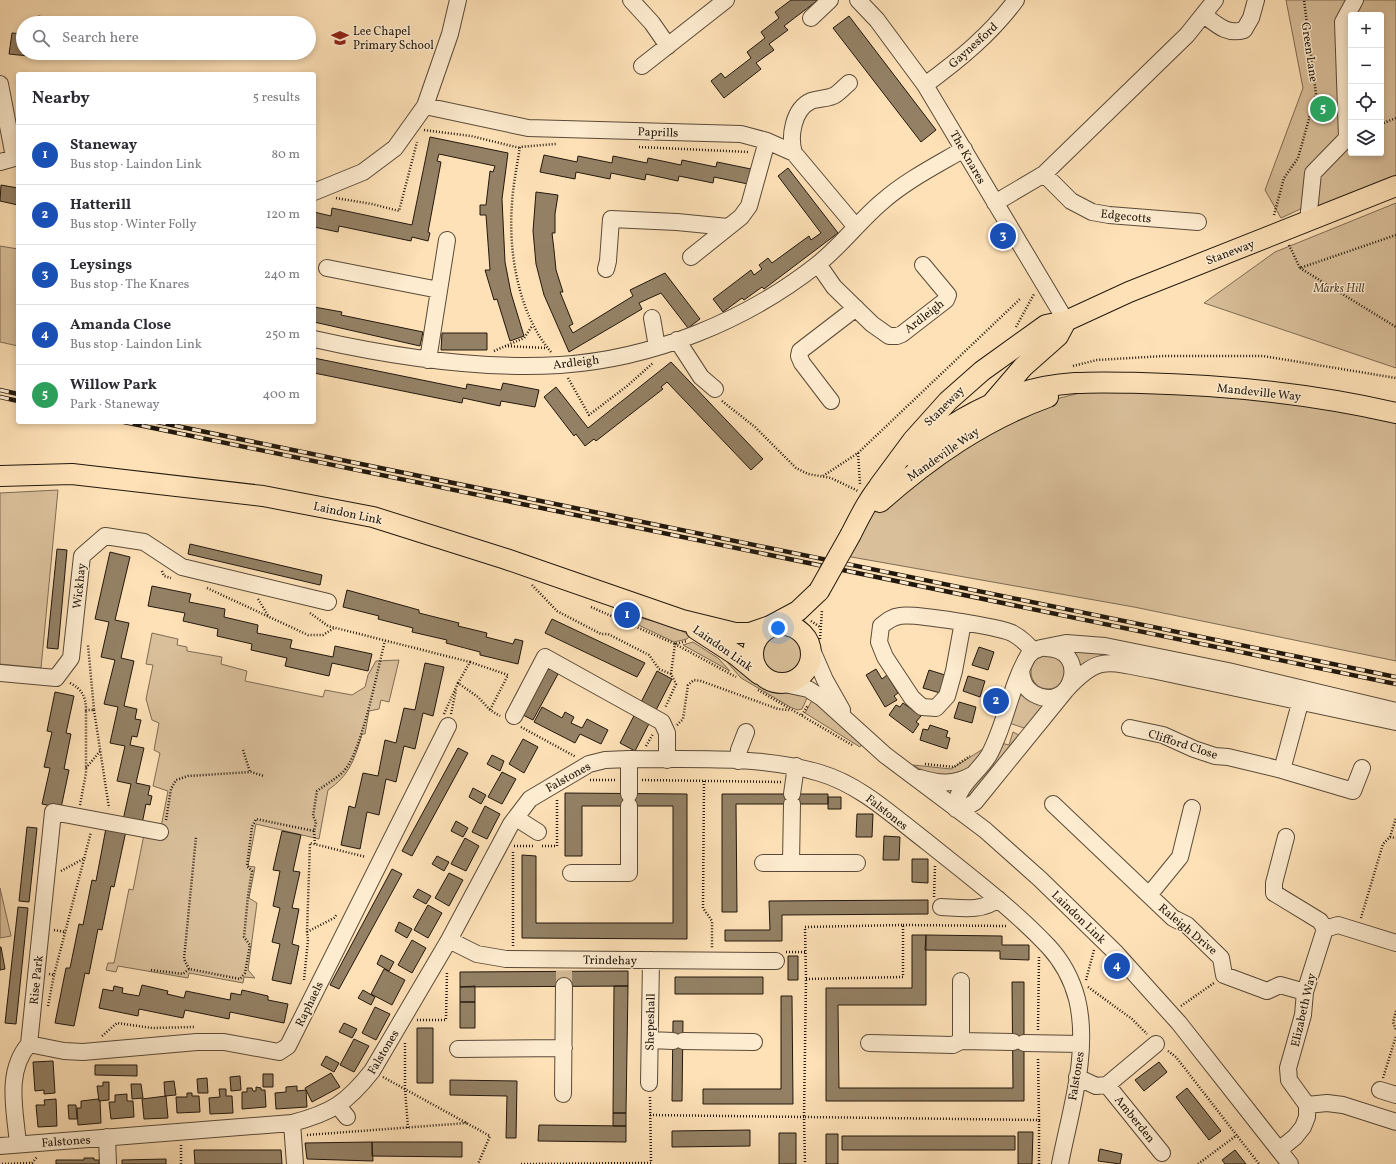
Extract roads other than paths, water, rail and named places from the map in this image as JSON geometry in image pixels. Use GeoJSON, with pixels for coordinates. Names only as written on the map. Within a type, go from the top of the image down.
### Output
{"type":"FeatureCollection","features":[{"type":"Feature","properties":{"kind":"main road","name":"Staneway"},"geometry":{"type":"LineString","coordinates":[[879,486],[912,440],[948,401],[982,371],[1046,324],[1066,321],[1278,223],[1308,221],[1396,186]]}},
{"type":"Feature","properties":{"kind":"main road"},"geometry":{"type":"LineString","coordinates":[[955,443],[1023,367],[1058,336],[1066,321]]}},
{"type":"Feature","properties":{"kind":"main road","name":"Mandeville Way"},"geometry":{"type":"LineString","coordinates":[[815,647],[818,612],[851,534],[879,486],[899,466],[935,437],[969,415],[1018,393],[1057,385],[1097,382],[1176,384],[1268,392],[1358,404],[1396,413]]}},
{"type":"Feature","properties":{"kind":"main road","name":"Mandeville Way"},"geometry":{"type":"LineString","coordinates":[[851,534],[878,504],[895,489],[955,443],[986,424],[1035,402],[1077,390],[1121,383]]}},
{"type":"Feature","properties":{"kind":"main road","name":"Laindon Link"},"geometry":{"type":"LineString","coordinates":[[0,476],[79,474],[263,496],[373,517],[506,559],[682,620],[742,633],[759,631],[770,626]]}},
{"type":"Feature","properties":{"kind":"main road","name":"Mandeville Way"},"geometry":{"type":"LineString","coordinates":[[770,626],[798,611],[818,612]]}},
{"type":"Feature","properties":{"kind":"main road","name":"Laindon Link"},"geometry":{"type":"LineString","coordinates":[[682,620],[736,655],[758,682]]}},
{"type":"Feature","properties":{"kind":"main road"},"geometry":{"type":"LineString","coordinates":[[787,625],[795,628],[815,647],[805,671],[799,677],[785,684],[771,681],[758,682],[753,647],[762,632],[770,626],[787,625]]}},
{"type":"Feature","properties":{"kind":"street"},"geometry":{"type":"LineString","coordinates":[[316,191],[363,172],[395,148],[425,106],[450,34],[458,0]]}},
{"type":"Feature","properties":{"kind":"street"},"geometry":{"type":"LineString","coordinates":[[631,0],[652,23],[668,46]]}},
{"type":"Feature","properties":{"kind":"street"},"geometry":{"type":"LineString","coordinates":[[642,66],[726,0]]}},
{"type":"Feature","properties":{"kind":"street"},"geometry":{"type":"LineString","coordinates":[[811,18],[830,0]]}},
{"type":"Feature","properties":{"kind":"street","name":"The Knares"},"geometry":{"type":"LineString","coordinates":[[858,0],[877,20],[925,85],[1066,321]]}},
{"type":"Feature","properties":{"kind":"street","name":"Gaynesford"},"geometry":{"type":"LineString","coordinates":[[925,85],[972,49],[1005,16],[1016,0]]}},
{"type":"Feature","properties":{"kind":"street"},"geometry":{"type":"LineString","coordinates":[[995,203],[1044,174],[1187,35],[1215,0]]}},
{"type":"Feature","properties":{"kind":"street"},"geometry":{"type":"LineString","coordinates":[[1204,15],[1226,31],[1235,32],[1244,30],[1251,18],[1256,0]]}},
{"type":"Feature","properties":{"kind":"street"},"geometry":{"type":"LineString","coordinates":[[1308,221],[1313,173],[1347,138],[1343,22],[1355,0]]}},
{"type":"Feature","properties":{"kind":"street"},"geometry":{"type":"LineString","coordinates":[[794,153],[791,142],[794,126],[801,109],[810,102],[834,96],[849,83]]}},
{"type":"Feature","properties":{"kind":"street"},"geometry":{"type":"LineString","coordinates":[[0,84],[11,159]]}},
{"type":"Feature","properties":{"kind":"street","name":"Paprills"},"geometry":{"type":"LineString","coordinates":[[425,106],[528,128],[741,134],[765,147],[794,153],[856,227]]}},
{"type":"Feature","properties":{"kind":"street"},"geometry":{"type":"LineString","coordinates":[[692,257],[741,217],[748,206],[765,147]]}},
{"type":"Feature","properties":{"kind":"street","name":"Ardleigh"},"geometry":{"type":"LineString","coordinates":[[316,339],[362,350],[428,360],[517,366],[561,365],[617,357],[656,354],[677,340],[738,314],[781,289],[818,264],[882,201],[902,186],[964,149]]}},
{"type":"Feature","properties":{"kind":"street","name":"Edgecotts"},"geometry":{"type":"LineString","coordinates":[[1044,174],[1071,201],[1092,212],[1109,215],[1198,222]]}},
{"type":"Feature","properties":{"kind":"street"},"geometry":{"type":"LineString","coordinates":[[606,269],[611,219],[677,222],[728,228]]}},
{"type":"Feature","properties":{"kind":"street"},"geometry":{"type":"LineString","coordinates":[[428,360],[447,240]]}},
{"type":"Feature","properties":{"kind":"street","name":"Ardleigh"},"geometry":{"type":"LineString","coordinates":[[818,264],[834,286],[872,324],[889,336],[897,336],[902,334],[946,300],[948,295],[923,265]]}},
{"type":"Feature","properties":{"kind":"street"},"geometry":{"type":"LineString","coordinates":[[328,268],[439,290]]}},
{"type":"Feature","properties":{"kind":"street"},"geometry":{"type":"LineString","coordinates":[[831,401],[802,363],[799,356],[800,351],[856,308]]}},
{"type":"Feature","properties":{"kind":"street"},"geometry":{"type":"LineString","coordinates":[[652,318],[656,354]]}},
{"type":"Feature","properties":{"kind":"street"},"geometry":{"type":"LineString","coordinates":[[677,340],[701,377],[717,394]]}},
{"type":"Feature","properties":{"kind":"street","name":"Wickhay"},"geometry":{"type":"LineString","coordinates":[[0,673],[56,678],[71,658],[82,556],[105,536],[144,542],[182,567],[328,602]]}},
{"type":"Feature","properties":{"kind":"street"},"geometry":{"type":"LineString","coordinates":[[962,622],[954,671],[947,696],[936,708],[922,707],[912,698],[885,657],[879,642],[881,626],[891,618],[902,615],[962,622],[1010,632],[1037,649],[1056,649],[1062,651],[1071,661],[1073,676],[1066,690],[1057,696],[1050,698],[1038,696],[1030,692],[1024,685],[1021,671]]}},
{"type":"Feature","properties":{"kind":"street"},"geometry":{"type":"LineString","coordinates":[[982,794],[967,808],[956,809],[959,794],[976,761],[989,755],[1026,659],[1037,649],[1066,643],[1105,646],[1149,654],[1396,722]]}},
{"type":"Feature","properties":{"kind":"street","name":"Laindon Link"},"geometry":{"type":"LineString","coordinates":[[815,647],[825,680],[850,723]]}},
{"type":"Feature","properties":{"kind":"street"},"geometry":{"type":"LineString","coordinates":[[511,719],[545,657],[663,726],[667,760]]}},
{"type":"Feature","properties":{"kind":"street"},"geometry":{"type":"LineString","coordinates":[[984,830],[980,826],[975,812],[976,804],[982,794],[1066,690],[1087,669],[1095,665],[1105,663],[1396,710]]}},
{"type":"Feature","properties":{"kind":"street","name":"Laindon Link"},"geometry":{"type":"LineString","coordinates":[[785,684],[802,687],[815,693],[885,755],[913,767],[956,809],[984,830],[1040,879],[1116,954],[1171,1014],[1290,1164]]}},
{"type":"Feature","properties":{"kind":"street"},"geometry":{"type":"LineString","coordinates":[[1282,770],[1302,696]]}},
{"type":"Feature","properties":{"kind":"street","name":"Raphaels"},"geometry":{"type":"LineString","coordinates":[[29,1044],[64,1051],[84,1052],[197,1042],[224,1042],[279,1052],[288,1046],[445,722]]}},
{"type":"Feature","properties":{"kind":"street","name":"Clifford Close"},"geometry":{"type":"LineString","coordinates":[[1130,728],[1163,736],[1215,756],[1228,757],[1282,770],[1353,791],[1362,768]]}},
{"type":"Feature","properties":{"kind":"street"},"geometry":{"type":"LineString","coordinates":[[738,761],[739,750],[746,732]]}},
{"type":"Feature","properties":{"kind":"street"},"geometry":{"type":"LineString","coordinates":[[571,873],[629,873],[629,759]]}},
{"type":"Feature","properties":{"kind":"street","name":"Falstones"},"geometry":{"type":"LineString","coordinates":[[0,1146],[292,1123],[343,1112],[372,1071],[449,940],[516,818],[530,799],[589,764],[605,760],[629,759],[778,763],[822,773],[844,782],[866,795],[998,899],[1048,946],[1070,978],[1080,1018],[1081,1044],[1077,1077],[1060,1164]]}},
{"type":"Feature","properties":{"kind":"street"},"geometry":{"type":"LineString","coordinates":[[913,767],[935,782],[956,783],[972,775],[976,761]]}},
{"type":"Feature","properties":{"kind":"street"},"geometry":{"type":"LineString","coordinates":[[791,863],[792,793],[796,766]]}},
{"type":"Feature","properties":{"kind":"street","name":"Raleigh Drive"},"geometry":{"type":"LineString","coordinates":[[1053,804],[1173,918],[1187,925],[1221,958],[1224,975],[1267,991],[1280,985],[1305,992]]}},
{"type":"Feature","properties":{"kind":"street","name":"Raleigh Drive"},"geometry":{"type":"LineString","coordinates":[[1149,895],[1180,857],[1192,808]]}},
{"type":"Feature","properties":{"kind":"street","name":"Rise Park"},"geometry":{"type":"LineString","coordinates":[[18,1144],[13,1083],[14,1071],[21,1053],[29,1044],[53,812],[160,832]]}},
{"type":"Feature","properties":{"kind":"street"},"geometry":{"type":"LineString","coordinates":[[516,818],[538,832]]}},
{"type":"Feature","properties":{"kind":"street"},"geometry":{"type":"LineString","coordinates":[[1286,837],[1274,883],[1274,893],[1320,921],[1325,929],[1338,925],[1396,943]]}},
{"type":"Feature","properties":{"kind":"street"},"geometry":{"type":"LineString","coordinates":[[763,863],[857,863]]}},
{"type":"Feature","properties":{"kind":"street"},"geometry":{"type":"LineString","coordinates":[[936,910],[980,908],[990,905],[998,899]]}},
{"type":"Feature","properties":{"kind":"street","name":"Elizabeth Way"},"geometry":{"type":"LineString","coordinates":[[1308,1105],[1289,1080],[1288,1068],[1303,1015],[1305,992],[1325,929]]}},
{"type":"Feature","properties":{"kind":"street","name":"Trindehay"},"geometry":{"type":"LineString","coordinates":[[449,940],[477,954],[490,958],[564,972],[651,960],[776,961]]}},
{"type":"Feature","properties":{"kind":"street","name":"Shepeshall"},"geometry":{"type":"LineString","coordinates":[[649,1083],[651,960]]}},
{"type":"Feature","properties":{"kind":"street"},"geometry":{"type":"LineString","coordinates":[[563,1094],[564,972]]}},
{"type":"Feature","properties":{"kind":"street"},"geometry":{"type":"LineString","coordinates":[[961,982],[961,1041]]}},
{"type":"Feature","properties":{"kind":"street"},"geometry":{"type":"LineString","coordinates":[[650,1040],[754,1042]]}},
{"type":"Feature","properties":{"kind":"street"},"geometry":{"type":"LineString","coordinates":[[869,1044],[953,1045],[961,1041],[1081,1044]]}},
{"type":"Feature","properties":{"kind":"street","name":"Amberden"},"geometry":{"type":"LineString","coordinates":[[1077,1077],[1096,1086],[1107,1084],[1156,1044]]}},
{"type":"Feature","properties":{"kind":"street"},"geometry":{"type":"LineString","coordinates":[[458,1049],[564,1048]]}},
{"type":"Feature","properties":{"kind":"street","name":"Amberden"},"geometry":{"type":"LineString","coordinates":[[1107,1084],[1162,1153]]}},
{"type":"Feature","properties":{"kind":"street"},"geometry":{"type":"LineString","coordinates":[[1380,1090],[1396,1095]]}},
{"type":"Feature","properties":{"kind":"street"},"geometry":{"type":"LineString","coordinates":[[1279,1150],[1295,1137],[1303,1127],[1307,1117],[1308,1105],[1327,1102],[1343,1104],[1396,1122]]}},
{"type":"Feature","properties":{"kind":"street"},"geometry":{"type":"LineString","coordinates":[[292,1123],[294,1164]]}},
{"type":"Feature","properties":{"kind":"street"},"geometry":{"type":"LineString","coordinates":[[107,1137],[108,1164]]}},
{"type":"Feature","properties":{"kind":"tunnel"},"geometry":{"type":"LineString","coordinates":[[564,971],[564,986]]}},
{"type":"Feature","properties":{"kind":"railway"},"geometry":{"type":"LineString","coordinates":[[0,390],[16,394]]}},
{"type":"Feature","properties":{"kind":"railway"},"geometry":{"type":"LineString","coordinates":[[0,397],[16,401]]}},
{"type":"Feature","properties":{"kind":"railway"},"geometry":{"type":"LineString","coordinates":[[134,424],[1396,684]]}},
{"type":"Feature","properties":{"kind":"railway"},"geometry":{"type":"LineString","coordinates":[[167,424],[1396,677]]}},
{"type":"Feature","properties":{"kind":"place","name":"Lee Chapel Primary School"},"geometry":{"type":"Point","coordinates":[340,38]}},
{"type":"Feature","properties":{"kind":"place","name":"Willow Park"},"geometry":{"type":"Point","coordinates":[1323,109]}},
{"type":"Feature","properties":{"kind":"place","name":"Leysings"},"geometry":{"type":"Point","coordinates":[1003,236]}},
{"type":"Feature","properties":{"kind":"place","name":"Staneway"},"geometry":{"type":"Point","coordinates":[627,615]}},
{"type":"Feature","properties":{"kind":"place","name":"Hatterill"},"geometry":{"type":"Point","coordinates":[996,701]}},
{"type":"Feature","properties":{"kind":"place","name":"Amanda Close"},"geometry":{"type":"Point","coordinates":[1117,966]}},
{"type":"Feature","properties":{"kind":"park label","name":"Marks Hill"},"geometry":{"type":"Point","coordinates":[1339,288]}}]}
